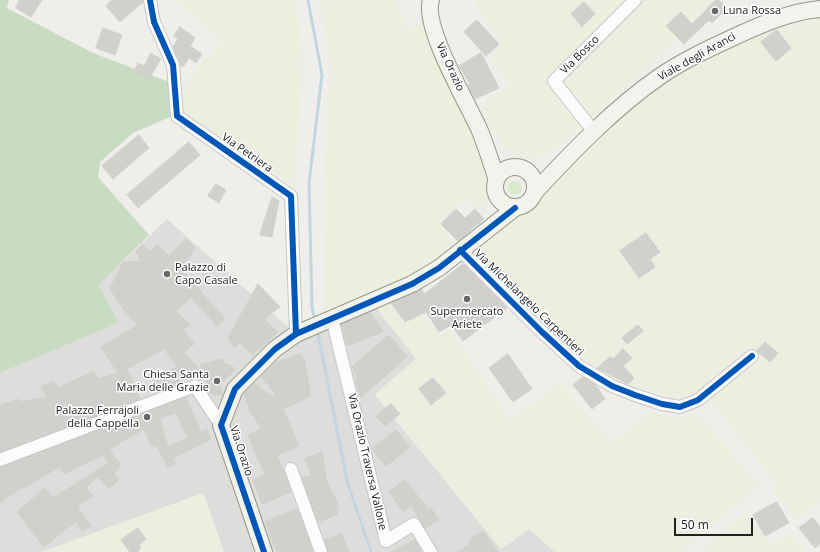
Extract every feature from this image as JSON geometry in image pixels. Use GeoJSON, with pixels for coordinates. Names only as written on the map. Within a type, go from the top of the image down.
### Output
{"type":"FeatureCollection","features":[{"type":"Feature","properties":{"kind":"main road","name":"Via Orazio"},"geometry":{"type":"LineString","coordinates":[[431,0],[429,6],[436,37],[480,132]]}},
{"type":"Feature","properties":{"kind":"main road","name":"Viale degli Aranci"},"geometry":{"type":"LineString","coordinates":[[573,152],[634,96],[681,64],[722,42],[780,17],[802,11],[820,9]]}},
{"type":"Feature","properties":{"kind":"main road"},"geometry":{"type":"LineString","coordinates":[[480,132],[494,154],[510,167]]}},
{"type":"Feature","properties":{"kind":"main road"},"geometry":{"type":"LineString","coordinates":[[480,132],[496,178],[494,190],[496,196],[504,205],[515,208]]}},
{"type":"Feature","properties":{"kind":"main road"},"geometry":{"type":"LineString","coordinates":[[527,171],[543,168],[573,152]]}},
{"type":"Feature","properties":{"kind":"main road"},"geometry":{"type":"LineString","coordinates":[[326,320],[412,284],[439,268],[515,208],[527,204],[534,193],[573,152]]}},
{"type":"Feature","properties":{"kind":"main road"},"geometry":{"type":"LineString","coordinates":[[496,178],[505,169],[510,167],[519,167],[527,171],[534,181],[534,193]]}},
{"type":"Feature","properties":{"kind":"main road"},"geometry":{"type":"LineString","coordinates":[[463,248],[486,221],[496,196]]}},
{"type":"Feature","properties":{"kind":"main road","name":"Via Orazio"},"geometry":{"type":"LineString","coordinates":[[264,552],[221,425],[235,389],[274,349],[296,334],[326,320]]}},
{"type":"Feature","properties":{"kind":"street","name":"Via Petriera"},"geometry":{"type":"LineString","coordinates":[[150,0],[154,22],[173,65],[177,116],[291,196],[296,334]]}},
{"type":"Feature","properties":{"kind":"street","name":"Via Bosco"},"geometry":{"type":"LineString","coordinates":[[594,132],[554,82],[635,0]]}},
{"type":"Feature","properties":{"kind":"street","name":"Via Michelangelo Carpentieri"},"geometry":{"type":"LineString","coordinates":[[463,248],[542,332],[579,366],[612,386],[634,395],[662,404],[680,407],[698,400],[752,356]]}},
{"type":"Feature","properties":{"kind":"street","name":"Via Orazio Traversa Vallone"},"geometry":{"type":"LineString","coordinates":[[326,320],[386,541],[414,524],[431,552]]}},
{"type":"Feature","properties":{"kind":"street"},"geometry":{"type":"LineString","coordinates":[[0,460],[195,386],[221,425]]}},
{"type":"Feature","properties":{"kind":"street"},"geometry":{"type":"LineString","coordinates":[[291,469],[321,552]]}},
{"type":"Feature","properties":{"kind":"shaded area"},"geometry":{"type":"Polygon","coordinates":[[[175,0],[296,0],[303,59],[295,187],[180,111],[188,78],[221,42],[237,55],[175,0]]]}},
{"type":"Feature","properties":{"kind":"shaded area"},"geometry":{"type":"Polygon","coordinates":[[[319,0],[396,0],[407,29],[426,21],[487,171],[489,192],[485,214],[468,198],[439,221],[457,245],[410,280],[362,299],[333,309],[324,310],[323,180],[330,66],[319,0]]]}},
{"type":"Feature","properties":{"kind":"shaded area"},"geometry":{"type":"Polygon","coordinates":[[[477,0],[722,0],[566,141],[544,156],[528,159],[513,153],[501,145],[480,107],[509,86],[489,58],[502,43],[475,7],[477,0]]]}},
{"type":"Feature","properties":{"kind":"shaded area"},"geometry":{"type":"Polygon","coordinates":[[[820,18],[820,502],[797,520],[772,491],[777,486],[709,399],[677,399],[633,386],[588,362],[472,255],[534,204],[554,176],[604,132],[659,88],[702,62],[749,38],[820,18]]]}},
{"type":"Feature","properties":{"kind":"shaded area"},"geometry":{"type":"Polygon","coordinates":[[[167,219],[296,334],[375,306],[416,359],[375,395],[501,549],[529,529],[555,552],[224,552],[203,493],[42,552],[0,552],[0,373],[119,323],[99,285],[167,219]]]}},
{"type":"Feature","properties":{"kind":"shaded area"},"geometry":{"type":"Polygon","coordinates":[[[389,302],[405,323],[424,314],[439,336],[449,329],[511,419],[560,383],[612,443],[650,412],[681,418],[696,412],[760,485],[682,552],[555,552],[529,529],[501,549],[375,394],[416,359],[375,306],[389,302]]]}},
{"type":"Feature","properties":{"kind":"shaded area"},"geometry":{"type":"Polygon","coordinates":[[[203,493],[224,552],[42,552],[203,493]]]}},
{"type":"Feature","properties":{"kind":"shaded area"},"geometry":{"type":"Polygon","coordinates":[[[746,512],[770,542],[792,535],[806,552],[699,552],[746,512]]]}},
{"type":"Feature","properties":{"kind":"green space"},"geometry":{"type":"Polygon","coordinates":[[[0,0],[9,0],[7,8],[93,53],[169,82],[170,117],[133,133],[100,162],[98,177],[149,235],[99,285],[119,323],[0,373],[0,0]]]}},
{"type":"Feature","properties":{"kind":"green space"},"geometry":{"type":"Polygon","coordinates":[[[515,181],[520,183],[522,188],[520,193],[515,195],[510,193],[508,188],[510,183],[515,181]]]}},
{"type":"Feature","properties":{"kind":"building"},"geometry":{"type":"Polygon","coordinates":[[[20,0],[42,0],[31,17],[16,8],[20,0]]]}},
{"type":"Feature","properties":{"kind":"building"},"geometry":{"type":"Polygon","coordinates":[[[112,0],[143,0],[143,2],[120,22],[106,6],[112,0]]]}},
{"type":"Feature","properties":{"kind":"building"},"geometry":{"type":"Polygon","coordinates":[[[716,0],[719,0],[727,8],[712,23],[709,20],[684,44],[666,26],[681,12],[692,24],[716,0]]]}},
{"type":"Feature","properties":{"kind":"building"},"geometry":{"type":"Polygon","coordinates":[[[584,2],[595,14],[582,27],[571,14],[584,2]]]}},
{"type":"Feature","properties":{"kind":"building"},"geometry":{"type":"Polygon","coordinates":[[[477,20],[499,44],[486,56],[464,32],[477,20]]]}},
{"type":"Feature","properties":{"kind":"building"},"geometry":{"type":"Polygon","coordinates":[[[180,27],[195,38],[190,46],[202,54],[196,63],[189,58],[183,67],[180,65],[173,47],[178,39],[174,36],[180,27]]]}},
{"type":"Feature","properties":{"kind":"building"},"geometry":{"type":"Polygon","coordinates":[[[103,28],[122,35],[115,55],[96,48],[103,28]]]}},
{"type":"Feature","properties":{"kind":"building"},"geometry":{"type":"Polygon","coordinates":[[[777,30],[791,48],[776,61],[761,42],[777,30]]]}},
{"type":"Feature","properties":{"kind":"building"},"geometry":{"type":"Polygon","coordinates":[[[151,53],[161,59],[149,79],[134,71],[138,63],[144,66],[151,53]]]}},
{"type":"Feature","properties":{"kind":"building"},"geometry":{"type":"Polygon","coordinates":[[[481,53],[499,88],[475,99],[468,85],[470,84],[459,66],[481,53]]]}},
{"type":"Feature","properties":{"kind":"building"},"geometry":{"type":"Polygon","coordinates":[[[139,135],[149,148],[113,179],[102,166],[139,135]]]}},
{"type":"Feature","properties":{"kind":"building"},"geometry":{"type":"Polygon","coordinates":[[[189,142],[200,155],[138,208],[127,195],[189,142]]]}},
{"type":"Feature","properties":{"kind":"building"},"geometry":{"type":"Polygon","coordinates":[[[216,184],[226,190],[219,203],[208,196],[216,184]]]}},
{"type":"Feature","properties":{"kind":"building"},"geometry":{"type":"Polygon","coordinates":[[[272,197],[279,201],[272,237],[260,235],[272,197]]]}},
{"type":"Feature","properties":{"kind":"building"},"geometry":{"type":"Polygon","coordinates":[[[456,209],[465,218],[475,209],[484,219],[458,241],[441,224],[456,209]]]}},
{"type":"Feature","properties":{"kind":"building"},"geometry":{"type":"Polygon","coordinates":[[[646,233],[660,252],[650,259],[655,267],[639,278],[620,251],[646,233]]]}},
{"type":"Feature","properties":{"kind":"building"},"geometry":{"type":"Polygon","coordinates":[[[186,239],[195,248],[191,251],[193,253],[180,268],[225,319],[217,326],[191,297],[176,311],[190,325],[183,330],[194,344],[184,352],[200,370],[179,380],[180,384],[160,391],[153,379],[178,367],[164,349],[127,369],[140,399],[0,452],[0,405],[19,399],[20,402],[47,397],[41,386],[54,381],[58,388],[94,371],[98,379],[118,373],[101,347],[138,325],[125,311],[110,289],[123,262],[141,261],[136,252],[142,244],[151,252],[157,244],[169,256],[186,239]]]}},
{"type":"Feature","properties":{"kind":"building","name":"Supermercato Ariete"},"geometry":{"type":"Polygon","coordinates":[[[463,264],[507,308],[463,341],[451,325],[439,332],[426,312],[405,322],[391,303],[422,289],[424,294],[463,264]]]}},
{"type":"Feature","properties":{"kind":"building"},"geometry":{"type":"Polygon","coordinates":[[[258,284],[280,307],[264,319],[278,332],[252,355],[240,342],[235,347],[228,339],[258,284]]]}},
{"type":"Feature","properties":{"kind":"building"},"geometry":{"type":"Polygon","coordinates":[[[370,312],[383,331],[348,346],[341,325],[370,312]]]}},
{"type":"Feature","properties":{"kind":"building"},"geometry":{"type":"Polygon","coordinates":[[[638,325],[643,331],[627,344],[622,338],[638,325]]]}},
{"type":"Feature","properties":{"kind":"building"},"geometry":{"type":"Polygon","coordinates":[[[389,335],[407,357],[361,397],[355,380],[357,377],[352,367],[389,335]]]}},
{"type":"Feature","properties":{"kind":"building"},"geometry":{"type":"Polygon","coordinates":[[[765,342],[778,353],[770,362],[757,351],[765,342]]]}},
{"type":"Feature","properties":{"kind":"building"},"geometry":{"type":"Polygon","coordinates":[[[623,349],[632,358],[623,366],[634,378],[628,384],[597,368],[610,357],[613,359],[623,349]]]}},
{"type":"Feature","properties":{"kind":"building"},"geometry":{"type":"Polygon","coordinates":[[[299,354],[304,358],[311,396],[283,409],[299,446],[277,455],[291,492],[262,504],[253,480],[265,475],[248,435],[261,429],[253,414],[251,415],[244,394],[254,383],[272,397],[275,393],[261,377],[275,363],[299,354]]]}},
{"type":"Feature","properties":{"kind":"building"},"geometry":{"type":"Polygon","coordinates":[[[508,354],[532,389],[513,402],[489,368],[508,354]]]}},
{"type":"Feature","properties":{"kind":"building","name":"Chiesa Santa Maria delle Grazie"},"geometry":{"type":"Polygon","coordinates":[[[223,359],[224,364],[229,364],[234,368],[234,371],[220,385],[222,394],[213,396],[212,392],[210,394],[201,365],[223,359]]]}},
{"type":"Feature","properties":{"kind":"building"},"geometry":{"type":"Polygon","coordinates":[[[583,377],[595,384],[605,399],[592,409],[573,385],[583,377]]]}},
{"type":"Feature","properties":{"kind":"building"},"geometry":{"type":"Polygon","coordinates":[[[433,378],[446,393],[431,405],[419,389],[433,378]]]}},
{"type":"Feature","properties":{"kind":"building"},"geometry":{"type":"Polygon","coordinates":[[[186,397],[201,432],[207,429],[211,439],[173,458],[176,463],[168,467],[156,445],[152,447],[144,429],[121,442],[109,450],[121,465],[114,474],[119,480],[109,488],[97,477],[86,488],[93,496],[77,506],[91,526],[82,531],[76,521],[44,547],[17,512],[45,488],[53,498],[108,463],[103,455],[64,474],[59,467],[24,488],[23,486],[0,503],[0,467],[186,397]],[[176,413],[160,419],[168,447],[188,438],[176,413]]]}},
{"type":"Feature","properties":{"kind":"building"},"geometry":{"type":"Polygon","coordinates":[[[391,404],[400,414],[385,426],[376,416],[391,404]]]}},
{"type":"Feature","properties":{"kind":"building"},"geometry":{"type":"Polygon","coordinates":[[[396,430],[410,447],[386,466],[372,449],[396,430]]]}},
{"type":"Feature","properties":{"kind":"building"},"geometry":{"type":"Polygon","coordinates":[[[322,452],[327,482],[339,506],[336,507],[338,514],[318,522],[302,478],[311,475],[305,459],[322,452]]]}},
{"type":"Feature","properties":{"kind":"building"},"geometry":{"type":"Polygon","coordinates":[[[405,480],[429,510],[431,508],[439,520],[425,528],[411,506],[403,511],[389,492],[405,480]]]}},
{"type":"Feature","properties":{"kind":"building"},"geometry":{"type":"Polygon","coordinates":[[[777,502],[789,523],[765,536],[753,515],[777,502]]]}},
{"type":"Feature","properties":{"kind":"building"},"geometry":{"type":"Polygon","coordinates":[[[297,509],[313,552],[277,552],[265,522],[297,509]]]}},
{"type":"Feature","properties":{"kind":"building"},"geometry":{"type":"Polygon","coordinates":[[[813,518],[820,527],[820,544],[815,548],[799,528],[813,518]]]}},
{"type":"Feature","properties":{"kind":"building"},"geometry":{"type":"Polygon","coordinates":[[[138,528],[146,539],[139,545],[141,548],[137,552],[130,552],[121,540],[138,528]]]}},
{"type":"Feature","properties":{"kind":"building"},"geometry":{"type":"Polygon","coordinates":[[[483,531],[498,552],[458,552],[470,544],[469,541],[483,531]]]}},
{"type":"Feature","properties":{"kind":"building"},"geometry":{"type":"Polygon","coordinates":[[[342,534],[349,552],[328,552],[325,540],[342,534]]]}},
{"type":"Feature","properties":{"kind":"building"},"geometry":{"type":"Polygon","coordinates":[[[415,540],[422,552],[392,552],[415,540]]]}},
{"type":"Feature","properties":{"kind":"waterway"},"geometry":{"type":"LineString","coordinates":[[308,0],[322,75],[309,183],[312,308],[315,320]]}},
{"type":"Feature","properties":{"kind":"waterway"},"geometry":{"type":"LineString","coordinates":[[317,329],[347,481],[371,552]]}},
{"type":"Feature","properties":{"kind":"cycle path"},"geometry":{"type":"LineString","coordinates":[[150,0],[154,22],[173,65],[177,116],[291,196],[296,334]]}},
{"type":"Feature","properties":{"kind":"cycle path"},"geometry":{"type":"LineString","coordinates":[[264,552],[221,425],[235,389],[275,349],[296,334],[412,284],[439,268],[515,208]]}},
{"type":"Feature","properties":{"kind":"cycle path"},"geometry":{"type":"LineString","coordinates":[[460,250],[542,332],[579,366],[612,386],[635,395],[662,404],[680,407],[698,400],[752,356]]}},
{"type":"Feature","properties":{"kind":"place","name":"Luna Rossa"},"geometry":{"type":"Point","coordinates":[715,11]}},
{"type":"Feature","properties":{"kind":"place","name":"Palazzo di Capo Casale"},"geometry":{"type":"Point","coordinates":[167,274]}},
{"type":"Feature","properties":{"kind":"place","name":"Supermercato Ariete"},"geometry":{"type":"Point","coordinates":[467,299]}},
{"type":"Feature","properties":{"kind":"place","name":"Chiesa Santa Maria delle Grazie"},"geometry":{"type":"Point","coordinates":[217,381]}},
{"type":"Feature","properties":{"kind":"place","name":"Palazzo Ferrajoli della Cappella"},"geometry":{"type":"Point","coordinates":[147,417]}}]}
